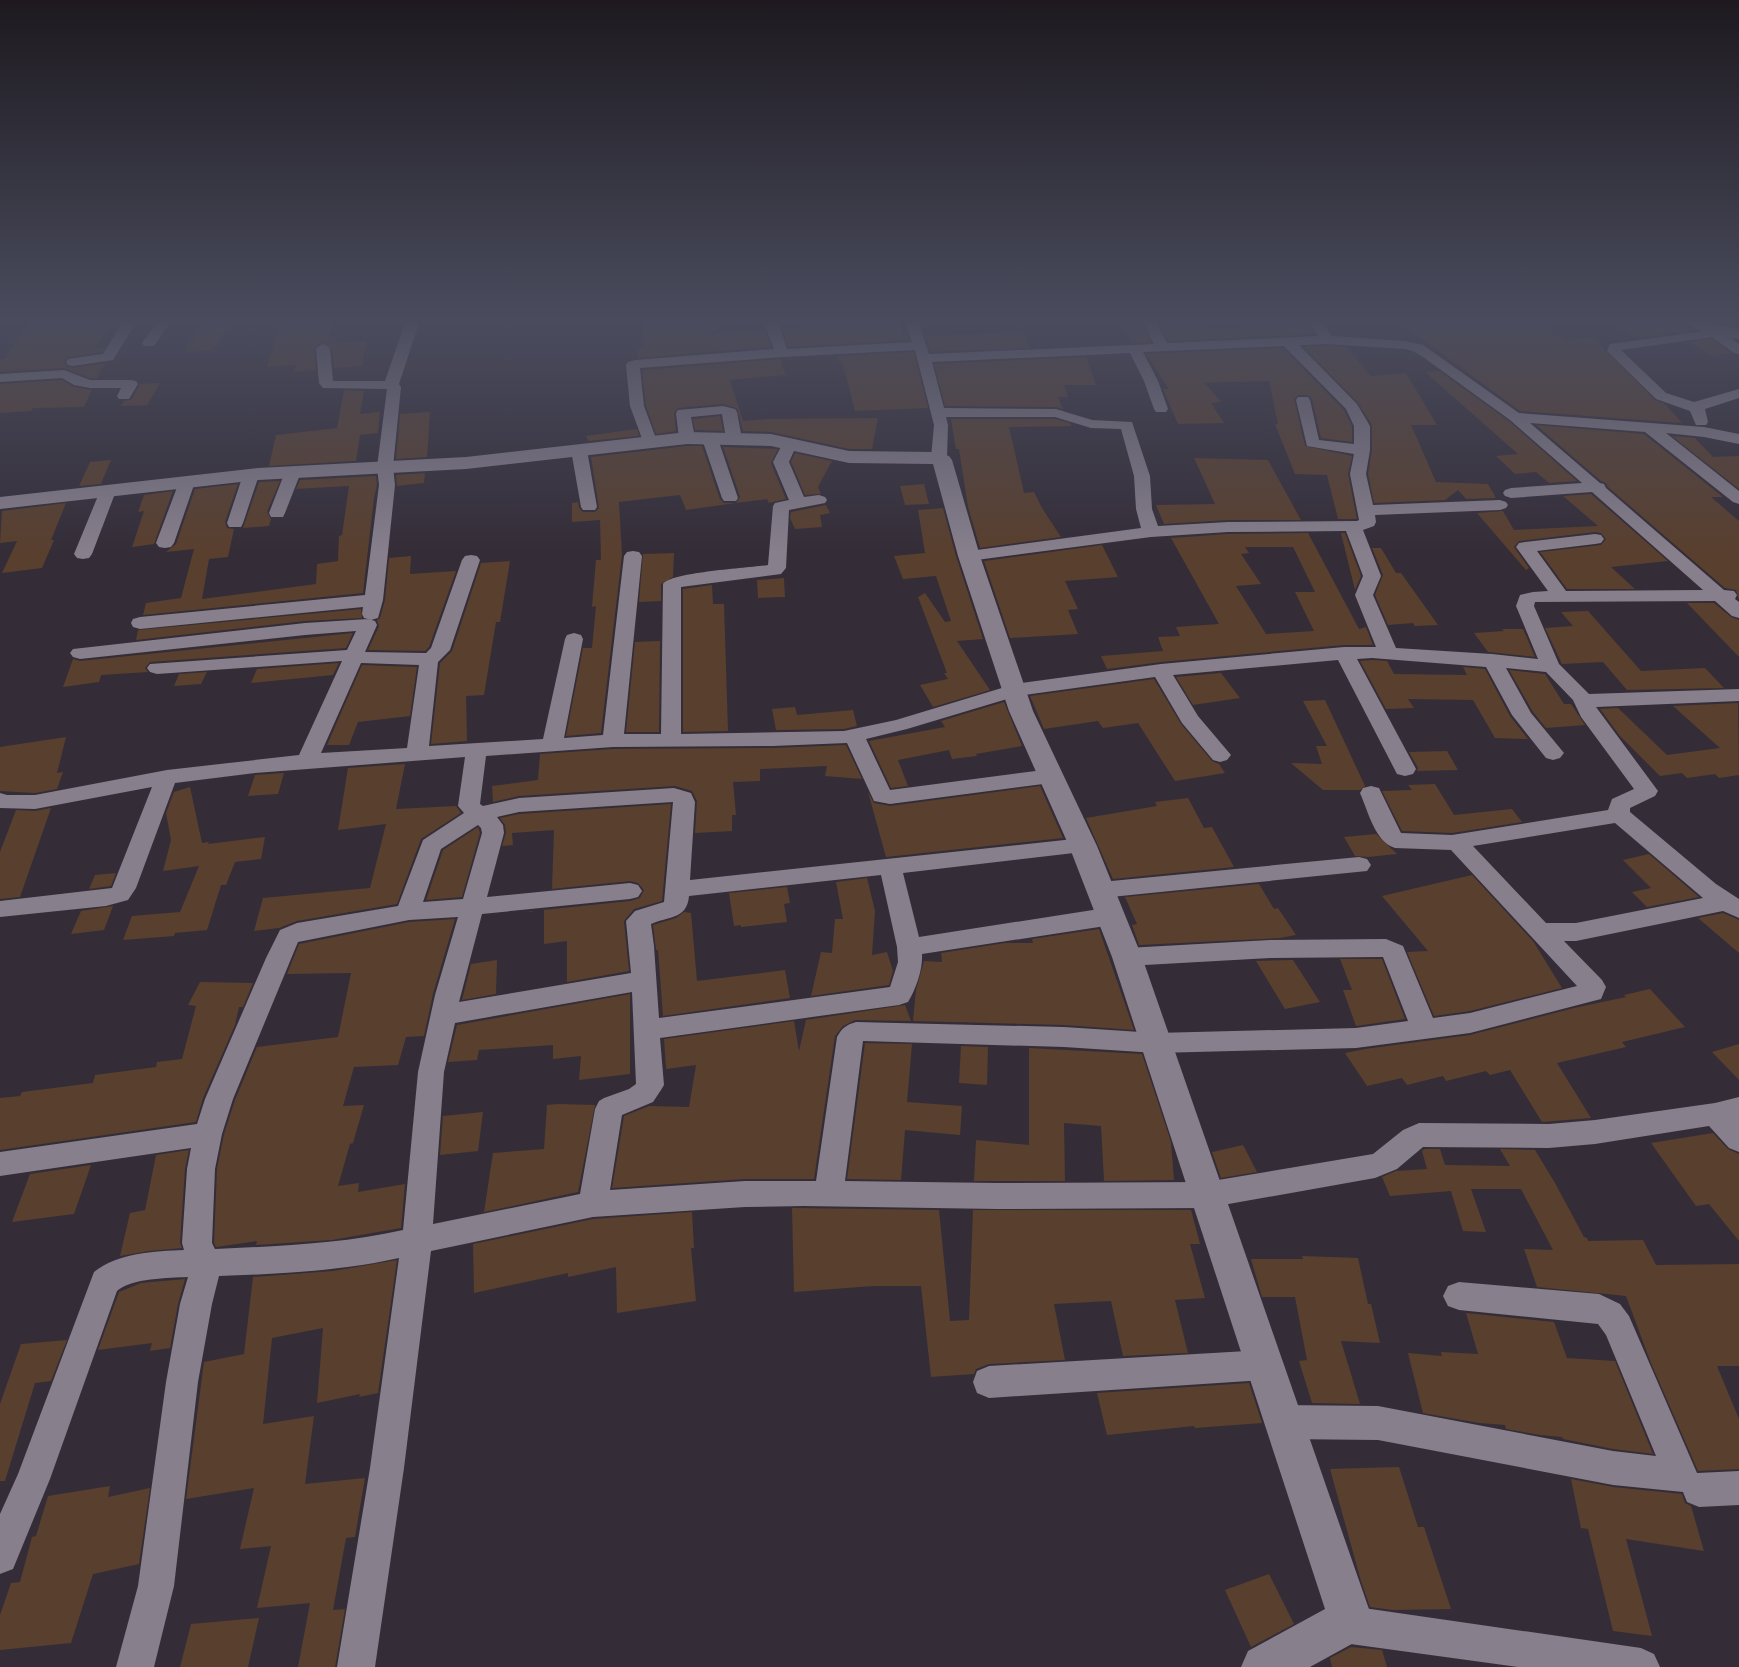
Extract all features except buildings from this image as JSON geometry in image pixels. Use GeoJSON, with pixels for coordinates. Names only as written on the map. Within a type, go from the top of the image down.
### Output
{"type":"FeatureCollection","features":[{"type":"Feature","properties":{"kind":"street"},"geometry":{"type":"LineString","coordinates":[[307,762],[353,655],[368,625],[374,600],[387,485],[385,467],[394,398]]}},
{"type":"Feature","properties":{"kind":"street"},"geometry":{"type":"LineString","coordinates":[[636,398],[637,406],[649,441]]}},
{"type":"Feature","properties":{"kind":"street"},"geometry":{"type":"LineString","coordinates":[[933,398],[940,425],[939,458],[942,460],[969,556],[1022,711],[1083,846],[1127,958],[1348,1612],[1343,1624]]}},
{"type":"Feature","properties":{"kind":"street"},"geometry":{"type":"LineString","coordinates":[[1158,398],[1162,409]]}},
{"type":"Feature","properties":{"kind":"street"},"geometry":{"type":"LineString","coordinates":[[969,556],[1151,532],[1228,527],[1353,527],[1367,523],[1358,474],[1362,450],[1362,426],[1352,407],[1343,398]]}},
{"type":"Feature","properties":{"kind":"street"},"geometry":{"type":"LineString","coordinates":[[1488,398],[1515,417],[1730,594],[1739,612]]}},
{"type":"Feature","properties":{"kind":"street"},"geometry":{"type":"LineString","coordinates":[[1666,398],[1697,408]]}},
{"type":"Feature","properties":{"kind":"street"},"geometry":{"type":"LineString","coordinates":[[1697,408],[1703,403],[1722,398]]}},
{"type":"Feature","properties":{"kind":"street"},"geometry":{"type":"LineString","coordinates":[[1304,400],[1312,442],[1314,444],[1362,450]]}},
{"type":"Feature","properties":{"kind":"street"},"geometry":{"type":"LineString","coordinates":[[1697,408],[1704,432]]}},
{"type":"Feature","properties":{"kind":"street"},"geometry":{"type":"LineString","coordinates":[[937,412],[1056,413],[1089,424],[1127,425],[1142,476],[1144,509],[1151,532]]}},
{"type":"Feature","properties":{"kind":"street"},"geometry":{"type":"LineString","coordinates":[[1515,417],[1704,432],[1739,439]]}},
{"type":"Feature","properties":{"kind":"street"},"geometry":{"type":"LineString","coordinates":[[1648,427],[1739,499]]}},
{"type":"Feature","properties":{"kind":"street"},"geometry":{"type":"LineString","coordinates":[[710,439],[730,498]]}},
{"type":"Feature","properties":{"kind":"street"},"geometry":{"type":"LineString","coordinates":[[0,503],[250,475],[466,463],[649,441],[771,440],[849,457],[939,458]]}},
{"type":"Feature","properties":{"kind":"street"},"geometry":{"type":"LineString","coordinates":[[789,444],[781,462],[798,502]]}},
{"type":"Feature","properties":{"kind":"street"},"geometry":{"type":"LineString","coordinates":[[580,450],[589,507]]}},
{"type":"Feature","properties":{"kind":"street"},"geometry":{"type":"LineString","coordinates":[[276,513],[293,472]]}},
{"type":"Feature","properties":{"kind":"street"},"geometry":{"type":"LineString","coordinates":[[235,523],[250,475]]}},
{"type":"Feature","properties":{"kind":"street"},"geometry":{"type":"LineString","coordinates":[[165,543],[187,482]]}},
{"type":"Feature","properties":{"kind":"street"},"geometry":{"type":"LineString","coordinates":[[1365,510],[1505,499],[1598,487]]}},
{"type":"Feature","properties":{"kind":"street"},"geometry":{"type":"LineString","coordinates":[[83,554],[108,491]]}},
{"type":"Feature","properties":{"kind":"street"},"geometry":{"type":"LineString","coordinates":[[671,740],[672,584],[680,581],[775,570],[777,568],[780,508],[783,505],[819,500]]}},
{"type":"Feature","properties":{"kind":"street"},"geometry":{"type":"LineString","coordinates":[[1353,527],[1372,576],[1364,595],[1389,654]]}},
{"type":"Feature","properties":{"kind":"street"},"geometry":{"type":"LineString","coordinates":[[1561,598],[1525,547],[1595,539]]}},
{"type":"Feature","properties":{"kind":"street"},"geometry":{"type":"LineString","coordinates":[[613,741],[633,556]]}},
{"type":"Feature","properties":{"kind":"street"},"geometry":{"type":"LineString","coordinates":[[417,755],[429,661],[440,650],[471,560]]}},
{"type":"Feature","properties":{"kind":"street"},"geometry":{"type":"LineString","coordinates":[[1618,816],[1620,804],[1647,791],[1588,713],[1582,698],[1551,667],[1524,602],[1526,599],[1533,597],[1730,594]]}},
{"type":"Feature","properties":{"kind":"street"},"geometry":{"type":"LineString","coordinates":[[140,624],[374,600]]}},
{"type":"Feature","properties":{"kind":"street"},"geometry":{"type":"LineString","coordinates":[[80,653],[305,629],[368,625]]}},
{"type":"Feature","properties":{"kind":"street"},"geometry":{"type":"LineString","coordinates":[[552,746],[574,639]]}},
{"type":"Feature","properties":{"kind":"street"},"geometry":{"type":"LineString","coordinates":[[1344,654],[1405,769]]}},
{"type":"Feature","properties":{"kind":"street"},"geometry":{"type":"LineString","coordinates":[[1,806],[35,802],[167,778],[254,766],[613,741],[773,740],[854,736],[900,725],[1015,690],[1161,670],[1344,654],[1389,654],[1492,660],[1551,667]]}},
{"type":"Feature","properties":{"kind":"street"},"geometry":{"type":"LineString","coordinates":[[157,668],[353,655],[365,658],[425,659],[429,661]]}},
{"type":"Feature","properties":{"kind":"street"},"geometry":{"type":"LineString","coordinates":[[1492,660],[1522,715],[1553,754]]}},
{"type":"Feature","properties":{"kind":"street"},"geometry":{"type":"LineString","coordinates":[[1161,670],[1189,719],[1220,755]]}},
{"type":"Feature","properties":{"kind":"street"},"geometry":{"type":"LineString","coordinates":[[1582,698],[1590,701],[1739,695]]}},
{"type":"Feature","properties":{"kind":"street"},"geometry":{"type":"LineString","coordinates":[[854,736],[882,796],[890,797],[1051,776]]}},
{"type":"Feature","properties":{"kind":"street"},"geometry":{"type":"LineString","coordinates":[[356,1667],[387,1468],[417,1239],[431,1072],[472,907],[493,833],[492,826],[471,808],[469,804],[476,751]]}},
{"type":"Feature","properties":{"kind":"street"},"geometry":{"type":"LineString","coordinates":[[0,909],[106,898],[120,894],[167,778]]}},
{"type":"Feature","properties":{"kind":"street"},"geometry":{"type":"LineString","coordinates":[[1371,793],[1389,833],[1395,840],[1457,842],[1618,816],[1624,818],[1732,906]]}},
{"type":"Feature","properties":{"kind":"street"},"geometry":{"type":"LineString","coordinates":[[406,912],[431,845],[478,814],[519,805],[670,794],[683,798],[678,889],[675,907],[643,917],[638,921],[644,980],[649,1089],[642,1096],[617,1104],[609,1109],[593,1204]]}},
{"type":"Feature","properties":{"kind":"street"},"geometry":{"type":"LineString","coordinates":[[829,1193],[850,1037],[856,1032],[1064,1037],[1156,1043],[1346,1039],[1470,1023],[1592,992],[1593,987],[1539,932],[1457,842]]}},
{"type":"Feature","properties":{"kind":"street"},"geometry":{"type":"LineString","coordinates":[[678,889],[1083,846]]}},
{"type":"Feature","properties":{"kind":"street"},"geometry":{"type":"LineString","coordinates":[[1101,890],[1359,865]]}},
{"type":"Feature","properties":{"kind":"street"},"geometry":{"type":"LineString","coordinates":[[647,1030],[895,996],[901,992],[910,962],[909,947],[890,866]]}},
{"type":"Feature","properties":{"kind":"street"},"geometry":{"type":"LineString","coordinates":[[135,1667],[156,1586],[182,1382],[196,1304],[207,1263],[197,1243],[200,1169],[208,1134],[226,1081],[278,958],[290,936],[297,932],[393,916],[406,912],[630,891]]}},
{"type":"Feature","properties":{"kind":"street"},"geometry":{"type":"LineString","coordinates":[[1539,932],[1576,932],[1732,906]]}},
{"type":"Feature","properties":{"kind":"street"},"geometry":{"type":"LineString","coordinates":[[909,947],[1112,916]]}},
{"type":"Feature","properties":{"kind":"street"},"geometry":{"type":"LineString","coordinates":[[1127,958],[1270,949],[1386,948],[1394,952],[1424,1030]]}},
{"type":"Feature","properties":{"kind":"street"},"geometry":{"type":"LineString","coordinates":[[444,1015],[644,980]]}},
{"type":"Feature","properties":{"kind":"street"},"geometry":{"type":"LineString","coordinates":[[0,1556],[33,1479],[105,1282],[113,1275],[124,1271],[167,1264],[279,1260],[379,1249],[417,1239],[593,1204],[745,1194],[1206,1195],[1375,1166],[1386,1162],[1407,1142],[1419,1135],[1549,1136],[1595,1132],[1727,1111],[1739,1140]]}},
{"type":"Feature","properties":{"kind":"street"},"geometry":{"type":"LineString","coordinates":[[0,1164],[208,1134]]}},
{"type":"Feature","properties":{"kind":"street"},"geometry":{"type":"LineString","coordinates":[[1283,1422],[1378,1423],[1613,1468],[1681,1476],[1618,1326],[1609,1314],[1599,1308],[1459,1296]]}},
{"type":"Feature","properties":{"kind":"street"},"geometry":{"type":"LineString","coordinates":[[989,1382],[1264,1364]]}},
{"type":"Feature","properties":{"kind":"street"},"geometry":{"type":"LineString","coordinates":[[1699,1490],[1739,1488]]}},
{"type":"Feature","properties":{"kind":"street"},"geometry":{"type":"LineString","coordinates":[[1264,1667],[1343,1624],[1640,1667]]}}]}
